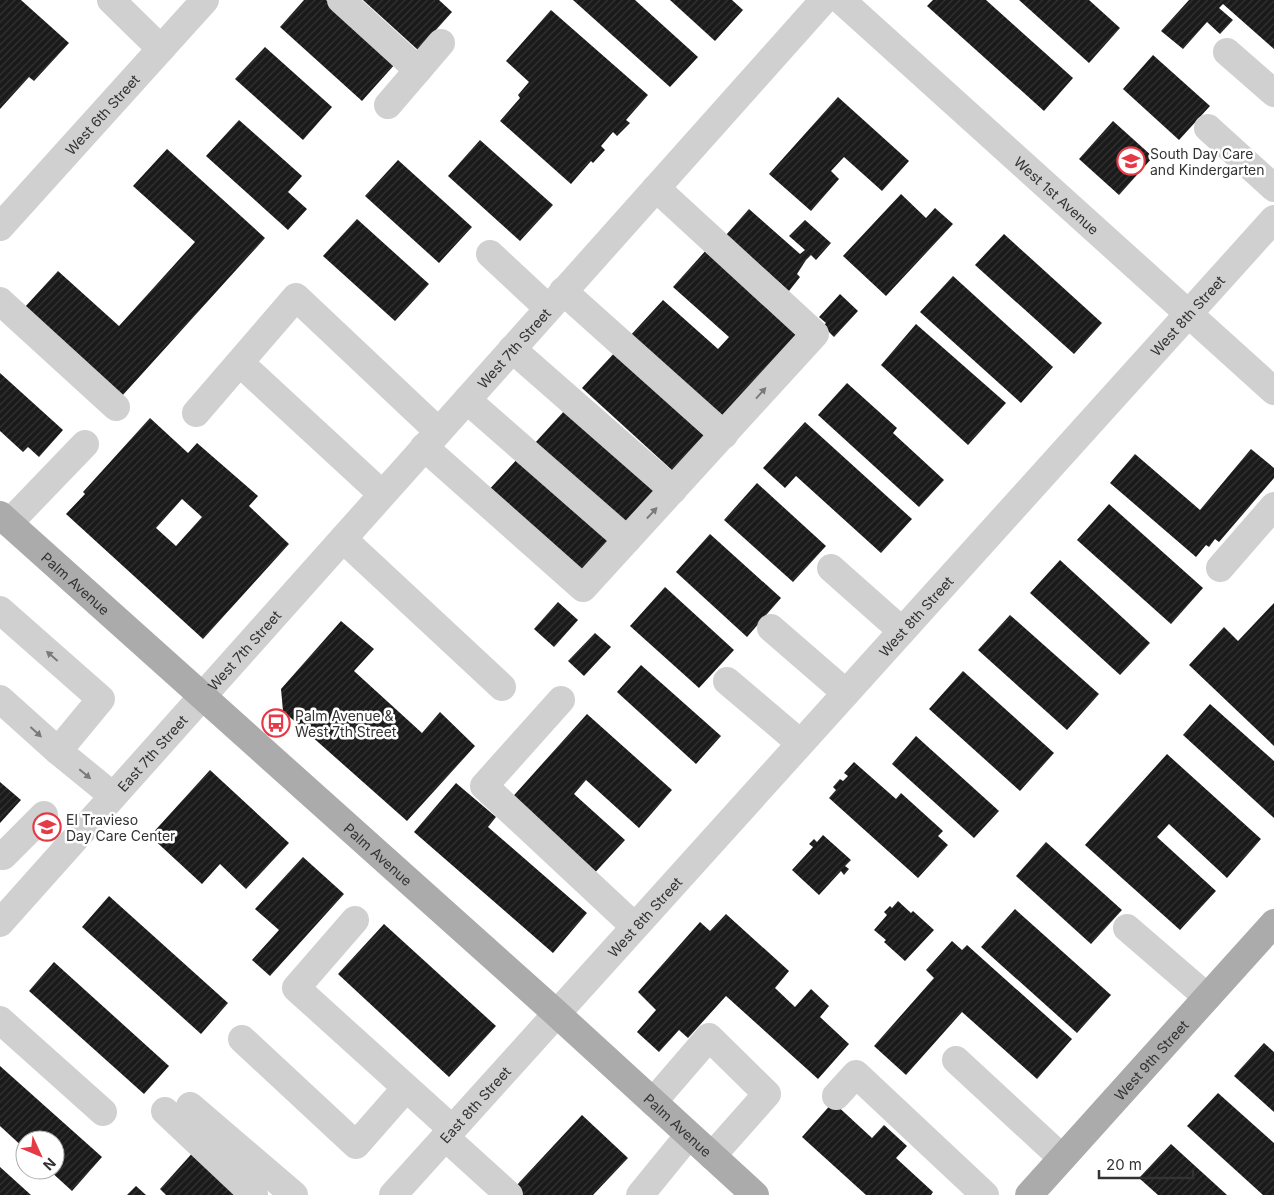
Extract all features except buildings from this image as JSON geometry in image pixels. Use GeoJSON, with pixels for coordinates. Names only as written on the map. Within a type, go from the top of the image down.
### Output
{"type":"FeatureCollection","features":[{"type":"Feature","properties":{"kind":"main road","name":"Palm Avenue"},"geometry":{"type":"LineString","coordinates":[[4,519],[556,1013],[755,1195]]}},
{"type":"Feature","properties":{"kind":"main road","name":"West 9th Street"},"geometry":{"type":"LineString","coordinates":[[1029,1195],[1274,923]]}},
{"type":"Feature","properties":{"kind":"street"},"geometry":{"type":"LineString","coordinates":[[111,0],[161,49]]}},
{"type":"Feature","properties":{"kind":"street","name":"West 6th Street"},"geometry":{"type":"LineString","coordinates":[[0,227],[205,0]]}},
{"type":"Feature","properties":{"kind":"street"},"geometry":{"type":"LineString","coordinates":[[341,0],[418,70]]}},
{"type":"Feature","properties":{"kind":"street","name":"West 7th Street"},"geometry":{"type":"LineString","coordinates":[[202,696],[824,0]]}},
{"type":"Feature","properties":{"kind":"street","name":"West 1st Avenue"},"geometry":{"type":"LineString","coordinates":[[841,0],[1189,314],[1270,380]]}},
{"type":"Feature","properties":{"kind":"street"},"geometry":{"type":"LineString","coordinates":[[388,105],[442,43]]}},
{"type":"Feature","properties":{"kind":"street"},"geometry":{"type":"LineString","coordinates":[[1227,52],[1274,93]]}},
{"type":"Feature","properties":{"kind":"street"},"geometry":{"type":"LineString","coordinates":[[1208,128],[1274,188]]}},
{"type":"Feature","properties":{"kind":"street"},"geometry":{"type":"LineString","coordinates":[[196,413],[296,297],[431,439],[583,588],[816,334],[656,188]]}},
{"type":"Feature","properties":{"kind":"street","name":"West 8th Street"},"geometry":{"type":"LineString","coordinates":[[556,1013],[1274,219]]}},
{"type":"Feature","properties":{"kind":"street"},"geometry":{"type":"LineString","coordinates":[[490,254],[556,300],[724,435]]}},
{"type":"Feature","properties":{"kind":"street"},"geometry":{"type":"LineString","coordinates":[[0,301],[116,407]]}},
{"type":"Feature","properties":{"kind":"street"},"geometry":{"type":"LineString","coordinates":[[512,349],[673,490]]}},
{"type":"Feature","properties":{"kind":"street"},"geometry":{"type":"LineString","coordinates":[[240,363],[382,494]]}},
{"type":"Feature","properties":{"kind":"street"},"geometry":{"type":"LineString","coordinates":[[467,400],[627,540]]}},
{"type":"Feature","properties":{"kind":"street"},"geometry":{"type":"LineString","coordinates":[[4,519],[85,444]]}},
{"type":"Feature","properties":{"kind":"street"},"geometry":{"type":"LineString","coordinates":[[1220,568],[1274,506]]}},
{"type":"Feature","properties":{"kind":"street"},"geometry":{"type":"LineString","coordinates":[[343,539],[502,687]]}},
{"type":"Feature","properties":{"kind":"street"},"geometry":{"type":"LineString","coordinates":[[831,568],[902,631]]}},
{"type":"Feature","properties":{"kind":"street"},"geometry":{"type":"LineString","coordinates":[[0,610],[101,699],[58,751]]}},
{"type":"Feature","properties":{"kind":"street"},"geometry":{"type":"LineString","coordinates":[[771,628],[846,693]]}},
{"type":"Feature","properties":{"kind":"street"},"geometry":{"type":"LineString","coordinates":[[727,681],[800,743]]}},
{"type":"Feature","properties":{"kind":"street","name":"East 7th Street"},"geometry":{"type":"LineString","coordinates":[[0,923],[202,696]]}},
{"type":"Feature","properties":{"kind":"street"},"geometry":{"type":"LineString","coordinates":[[0,699],[112,796]]}},
{"type":"Feature","properties":{"kind":"street"},"geometry":{"type":"LineString","coordinates":[[561,700],[484,786],[634,926]]}},
{"type":"Feature","properties":{"kind":"street"},"geometry":{"type":"LineString","coordinates":[[34,884],[1,855],[44,815]]}},
{"type":"Feature","properties":{"kind":"street"},"geometry":{"type":"LineString","coordinates":[[355,920],[296,988],[406,1088],[508,1195]]}},
{"type":"Feature","properties":{"kind":"street"},"geometry":{"type":"LineString","coordinates":[[1127,928],[1207,998]]}},
{"type":"Feature","properties":{"kind":"street","name":"East 8th Street"},"geometry":{"type":"LineString","coordinates":[[393,1195],[556,1013]]}},
{"type":"Feature","properties":{"kind":"street"},"geometry":{"type":"LineString","coordinates":[[0,1020],[103,1112]]}},
{"type":"Feature","properties":{"kind":"street"},"geometry":{"type":"LineString","coordinates":[[653,1102],[709,1037],[767,1094],[712,1156]]}},
{"type":"Feature","properties":{"kind":"street"},"geometry":{"type":"LineString","coordinates":[[242,1039],[356,1145],[406,1088]]}},
{"type":"Feature","properties":{"kind":"street"},"geometry":{"type":"LineString","coordinates":[[956,1060],[1062,1158]]}},
{"type":"Feature","properties":{"kind":"street"},"geometry":{"type":"LineString","coordinates":[[836,1096],[856,1074],[985,1195]]}},
{"type":"Feature","properties":{"kind":"street"},"geometry":{"type":"LineString","coordinates":[[254,1195],[178,1108],[294,1195]]}},
{"type":"Feature","properties":{"kind":"street"},"geometry":{"type":"LineString","coordinates":[[640,1195],[690,1135]]}},
{"type":"Feature","properties":{"kind":"place","name":"South Day Care and Kindergarten"},"geometry":{"type":"Point","coordinates":[1131,161]}},
{"type":"Feature","properties":{"kind":"place","name":"Palm Avenue & West 7th Street"},"geometry":{"type":"Point","coordinates":[276,723]}},
{"type":"Feature","properties":{"kind":"place","name":"El Travieso Day Care Center"},"geometry":{"type":"Point","coordinates":[47,827]}}]}
